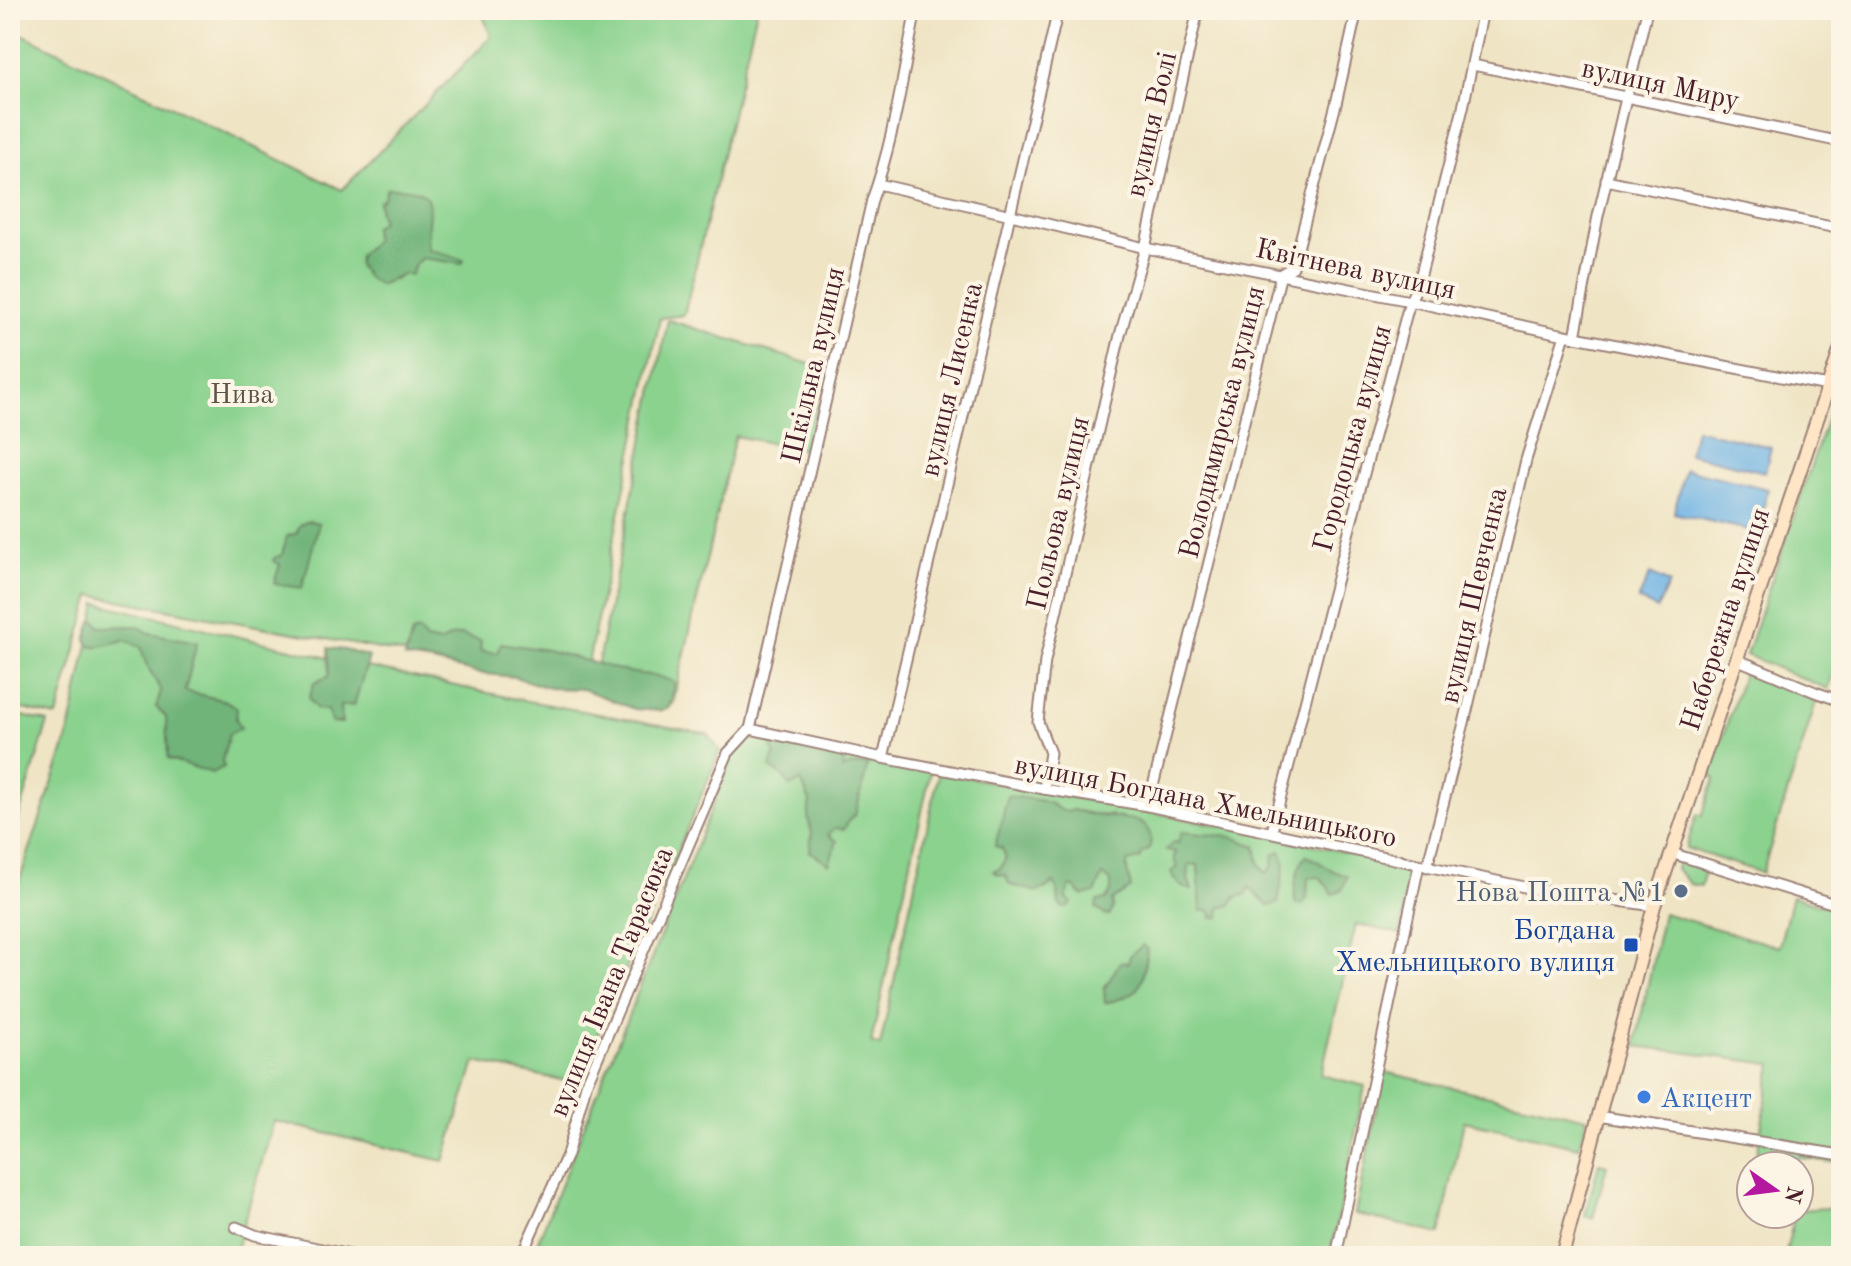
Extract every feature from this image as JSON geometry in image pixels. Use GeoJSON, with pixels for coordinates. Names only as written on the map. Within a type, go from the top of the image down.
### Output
{"type":"FeatureCollection","features":[{"type":"Feature","properties":{"kind":"street","name":"Шкільна вулиця"},"geometry":{"type":"LineString","coordinates":[[750,729],[916,10]]}},
{"type":"Feature","properties":{"kind":"street","name":"вулиця Лисенка"},"geometry":{"type":"LineString","coordinates":[[883,758],[1058,10]]}},
{"type":"Feature","properties":{"kind":"street","name":"вулиця Волі"},"geometry":{"type":"LineString","coordinates":[[1145,248],[1198,10]]}},
{"type":"Feature","properties":{"kind":"street","name":"Володимирська вулиця"},"geometry":{"type":"LineString","coordinates":[[1148,806],[1281,274],[1293,267],[1357,10]]}},
{"type":"Feature","properties":{"kind":"street","name":"Городоцька вулиця"},"geometry":{"type":"LineString","coordinates":[[1272,831],[1410,301],[1419,282],[1473,65],[1483,10]]}},
{"type":"Feature","properties":{"kind":"street","name":"вулиця Шевченка"},"geometry":{"type":"LineString","coordinates":[[1336,1256],[1423,866],[1465,719],[1526,460],[1570,336],[1647,10]]}},
{"type":"Feature","properties":{"kind":"street","name":"вулиця Миру"},"geometry":{"type":"LineString","coordinates":[[1473,65],[1841,142]]}},
{"type":"Feature","properties":{"kind":"street"},"geometry":{"type":"LineString","coordinates":[[1606,180],[1841,229]]}},
{"type":"Feature","properties":{"kind":"street","name":"Квітнева вулиця"},"geometry":{"type":"LineString","coordinates":[[878,184],[1145,248],[1828,386]]}},
{"type":"Feature","properties":{"kind":"street","name":"Польова вулиця"},"geometry":{"type":"LineString","coordinates":[[1044,789],[1050,753],[1038,722],[1045,661],[1120,335],[1145,248]]}},
{"type":"Feature","properties":{"kind":"street","name":"Набережна вулиця"},"geometry":{"type":"LineString","coordinates":[[1562,1256],[1654,906],[1841,348]]}},
{"type":"Feature","properties":{"kind":"street"},"geometry":{"type":"LineString","coordinates":[[1736,659],[1841,701]]}},
{"type":"Feature","properties":{"kind":"street","name":"вулиця Богдана Хмельницького"},"geometry":{"type":"LineString","coordinates":[[750,729],[883,758],[1272,831],[1529,888],[1654,906]]}},
{"type":"Feature","properties":{"kind":"street","name":"вулиця Івана Тарасюка"},"geometry":{"type":"LineString","coordinates":[[521,1256],[567,1155],[586,1085],[722,766],[728,753],[750,729]]}},
{"type":"Feature","properties":{"kind":"street"},"geometry":{"type":"LineString","coordinates":[[1671,853],[1841,906]]}},
{"type":"Feature","properties":{"kind":"street"},"geometry":{"type":"LineString","coordinates":[[1598,1116],[1841,1155]]}},
{"type":"Feature","properties":{"kind":"street"},"geometry":{"type":"LineString","coordinates":[[236,1227],[255,1235],[355,1256]]}},
{"type":"Feature","properties":{"kind":"green space","name":"Нива"},"geometry":{"type":"Polygon","coordinates":[[[481,10],[757,10],[684,315],[660,318],[583,687],[91,595],[57,717],[10,706],[10,28],[342,190],[491,37],[481,10]]]}},
{"type":"Feature","properties":{"kind":"green space"},"geometry":{"type":"Polygon","coordinates":[[[387,188],[406,188],[425,196],[429,212],[428,249],[464,260],[462,264],[422,258],[415,264],[411,275],[405,274],[379,285],[367,277],[358,265],[359,255],[375,240],[373,228],[382,221],[379,201],[387,188]]]}},
{"type":"Feature","properties":{"kind":"green space"},"geometry":{"type":"Polygon","coordinates":[[[668,320],[826,369],[806,450],[735,436],[673,704],[593,687],[668,320]]]}},
{"type":"Feature","properties":{"kind":"green space"},"geometry":{"type":"Polygon","coordinates":[[[1841,378],[1841,652],[1828,689],[1746,655],[1841,378]]]}},
{"type":"Feature","properties":{"kind":"green space"},"geometry":{"type":"Polygon","coordinates":[[[308,521],[319,523],[302,588],[274,584],[280,564],[273,561],[274,558],[282,555],[287,536],[296,534],[300,525],[308,521]]]}},
{"type":"Feature","properties":{"kind":"green space"},"geometry":{"type":"Polygon","coordinates":[[[97,603],[516,699],[708,734],[720,751],[576,1083],[475,1062],[444,1161],[274,1121],[234,1256],[10,1256],[10,908],[68,737],[97,603]]]}},
{"type":"Feature","properties":{"kind":"green space"},"geometry":{"type":"Polygon","coordinates":[[[92,621],[100,627],[137,626],[149,633],[197,642],[185,691],[226,701],[237,708],[236,719],[241,728],[229,734],[222,761],[224,767],[212,773],[168,759],[166,717],[156,707],[161,691],[141,647],[125,640],[91,646],[86,640],[92,621]]]}},
{"type":"Feature","properties":{"kind":"green space"},"geometry":{"type":"Polygon","coordinates":[[[419,631],[426,640],[440,643],[461,635],[481,641],[480,651],[498,653],[501,643],[547,650],[627,672],[657,676],[675,684],[669,708],[661,711],[634,709],[583,689],[549,688],[515,677],[477,673],[405,658],[412,633],[419,631]]]}},
{"type":"Feature","properties":{"kind":"green space"},"geometry":{"type":"Polygon","coordinates":[[[328,648],[369,657],[354,705],[340,706],[342,723],[332,723],[327,710],[317,709],[309,698],[314,683],[329,676],[328,648]]]}},
{"type":"Feature","properties":{"kind":"green space"},"geometry":{"type":"Polygon","coordinates":[[[1745,669],[1816,702],[1762,873],[1686,848],[1697,814],[1702,816],[1715,778],[1710,775],[1745,669]]]}},
{"type":"Feature","properties":{"kind":"green space"},"geometry":{"type":"Polygon","coordinates":[[[10,713],[48,722],[10,845],[10,713]]]}},
{"type":"Feature","properties":{"kind":"green space"},"geometry":{"type":"Polygon","coordinates":[[[751,737],[774,738],[810,801],[810,851],[835,828],[867,764],[841,770],[845,753],[931,770],[871,1043],[880,1046],[939,772],[1267,834],[1411,868],[1400,934],[1356,924],[1321,1075],[1365,1086],[1330,1256],[532,1256],[733,755],[751,737]],[[1057,810],[995,846],[1002,848],[1006,857],[1001,868],[994,871],[1005,875],[1010,885],[1045,889],[1054,883],[1059,904],[1066,898],[1069,887],[1103,875],[1111,881],[1111,891],[1106,900],[1112,900],[1131,888],[1127,861],[1112,815],[1057,810]],[[1176,851],[1174,859],[1192,890],[1188,879],[1189,863],[1198,865],[1202,911],[1230,905],[1272,868],[1265,873],[1259,863],[1176,851]]]}},
{"type":"Feature","properties":{"kind":"green space"},"geometry":{"type":"Polygon","coordinates":[[[774,738],[845,753],[842,769],[868,764],[855,816],[844,829],[835,828],[828,835],[837,841],[829,864],[810,851],[810,801],[801,781],[790,787],[783,776],[770,768],[775,755],[772,748],[774,738]]]}},
{"type":"Feature","properties":{"kind":"green space"},"geometry":{"type":"Polygon","coordinates":[[[1008,796],[1049,803],[1063,811],[1128,819],[1149,830],[1149,850],[1142,853],[1140,859],[1127,862],[1131,888],[1112,900],[1110,915],[1096,908],[1097,901],[1106,900],[1111,891],[1111,881],[1103,875],[1095,893],[1083,896],[1074,887],[1069,887],[1066,898],[1072,903],[1063,908],[1059,904],[1054,883],[1038,892],[1010,885],[1005,875],[993,871],[1001,868],[1006,857],[1002,848],[995,846],[1008,796]]]}},
{"type":"Feature","properties":{"kind":"green space"},"geometry":{"type":"Polygon","coordinates":[[[1181,832],[1232,837],[1256,846],[1259,863],[1265,873],[1272,868],[1274,854],[1281,851],[1285,862],[1278,903],[1268,906],[1249,887],[1246,895],[1236,897],[1230,905],[1220,908],[1219,917],[1212,918],[1211,911],[1201,911],[1198,865],[1189,864],[1188,879],[1192,890],[1179,884],[1171,872],[1177,867],[1174,859],[1176,852],[1166,850],[1173,842],[1178,843],[1181,832]]]}},
{"type":"Feature","properties":{"kind":"green space"},"geometry":{"type":"Polygon","coordinates":[[[1306,856],[1347,876],[1342,890],[1333,894],[1320,877],[1308,877],[1307,898],[1302,905],[1295,903],[1296,878],[1306,856]]]}},
{"type":"Feature","properties":{"kind":"green space"},"geometry":{"type":"Polygon","coordinates":[[[1678,861],[1705,869],[1701,886],[1690,884],[1676,869],[1678,861]]]}},
{"type":"Feature","properties":{"kind":"green space"},"geometry":{"type":"Polygon","coordinates":[[[1792,896],[1841,911],[1841,1163],[1815,1160],[1815,1150],[1758,1150],[1772,1064],[1635,1046],[1663,913],[1779,947],[1792,896]]]}},
{"type":"Feature","properties":{"kind":"green space"},"geometry":{"type":"Polygon","coordinates":[[[1143,945],[1147,950],[1138,987],[1127,996],[1105,1003],[1104,989],[1120,962],[1128,963],[1130,956],[1143,945]]]}},
{"type":"Feature","properties":{"kind":"green space"},"geometry":{"type":"Polygon","coordinates":[[[1384,1072],[1587,1118],[1579,1147],[1464,1121],[1440,1234],[1355,1214],[1384,1072]]]}},
{"type":"Feature","properties":{"kind":"green space"},"geometry":{"type":"Polygon","coordinates":[[[1599,1163],[1607,1165],[1593,1218],[1585,1216],[1599,1163]]]}},
{"type":"Feature","properties":{"kind":"green space"},"geometry":{"type":"Polygon","coordinates":[[[1841,1207],[1841,1256],[1785,1256],[1791,1230],[1815,1230],[1815,1209],[1841,1207]]]}},
{"type":"Feature","properties":{"kind":"water"},"geometry":{"type":"Polygon","coordinates":[[[1695,429],[1771,447],[1765,472],[1689,454],[1695,429]]]}},
{"type":"Feature","properties":{"kind":"water"},"geometry":{"type":"Polygon","coordinates":[[[1685,469],[1768,489],[1757,532],[1674,513],[1685,469]]]}},
{"type":"Feature","properties":{"kind":"water"},"geometry":{"type":"Polygon","coordinates":[[[1650,574],[1669,583],[1657,609],[1638,600],[1650,574]]]}},
{"type":"Feature","properties":{"kind":"place","name":"Нова Пошта №1"},"geometry":{"type":"Point","coordinates":[1681,891]}},
{"type":"Feature","properties":{"kind":"place","name":"Богдана Хмельницького вулиця"},"geometry":{"type":"Point","coordinates":[1631,945]}},
{"type":"Feature","properties":{"kind":"place","name":"Акцент"},"geometry":{"type":"Point","coordinates":[1644,1097]}}]}
